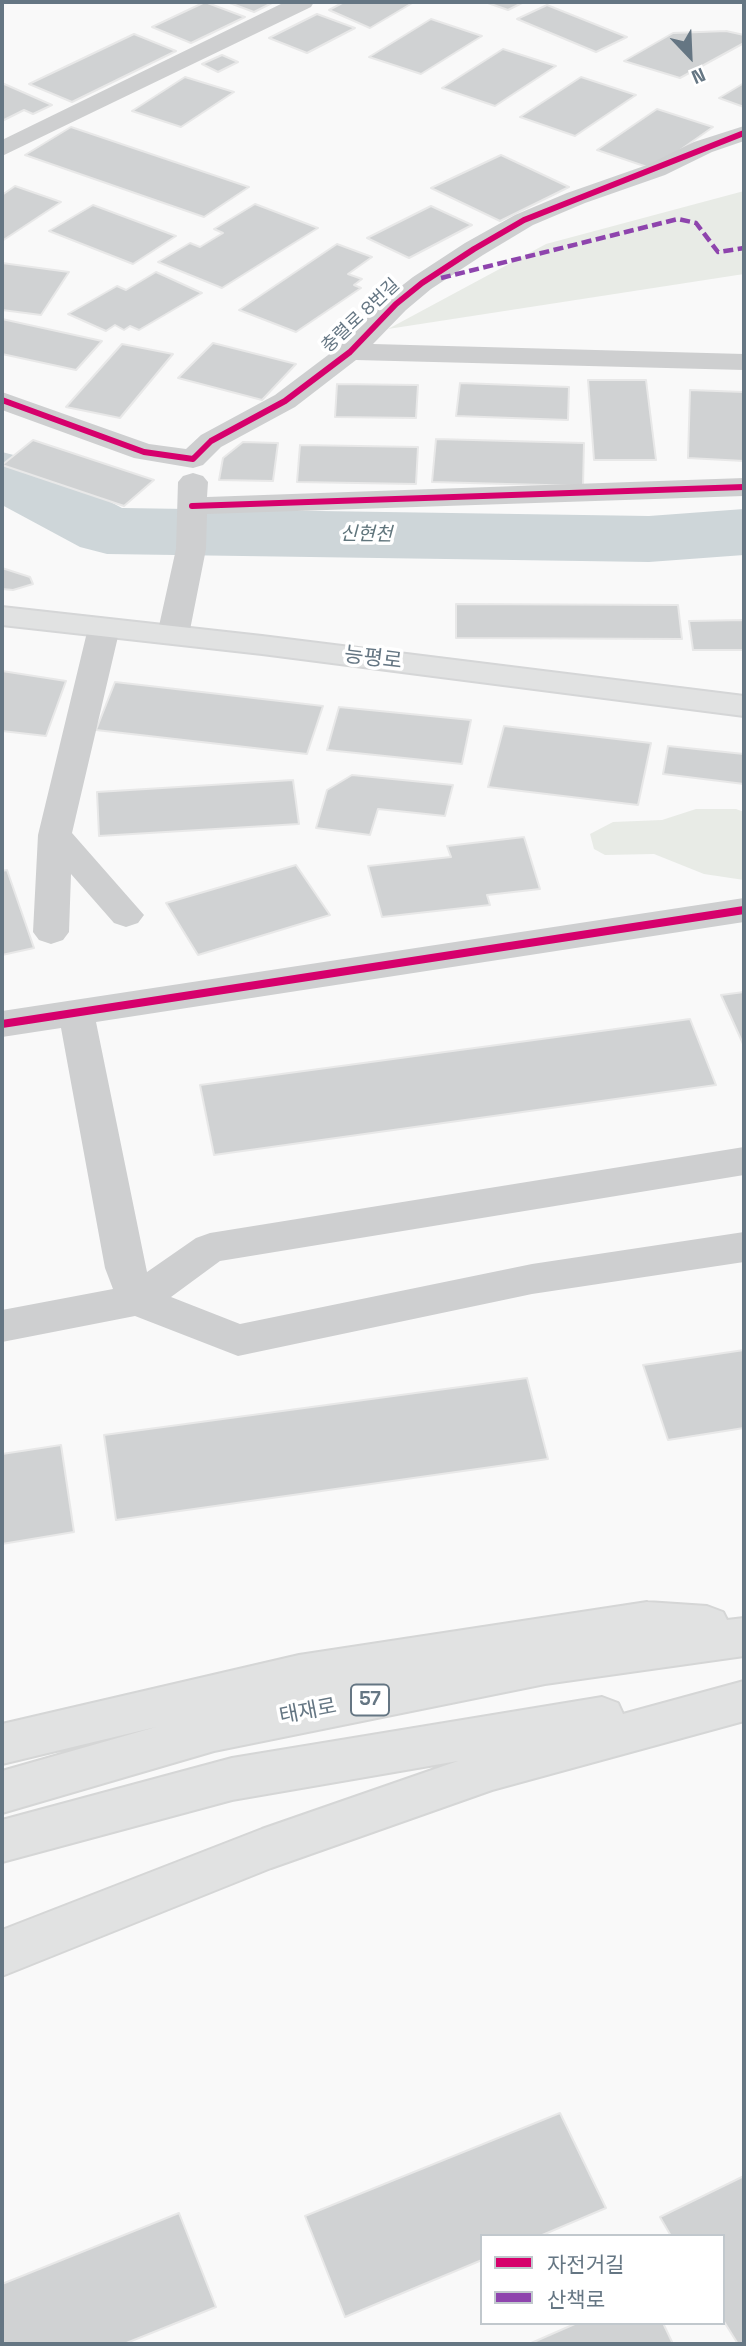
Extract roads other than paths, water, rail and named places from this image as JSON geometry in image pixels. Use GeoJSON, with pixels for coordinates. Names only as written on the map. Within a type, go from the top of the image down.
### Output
{"type":"FeatureCollection","features":[{"type":"Feature","properties":{"kind":"main road","name":"능평로"},"geometry":{"type":"LineString","coordinates":[[2,616],[744,706]]}},
{"type":"Feature","properties":{"kind":"main road"},"geometry":{"type":"LineString","coordinates":[[2,1744],[299,1674],[647,1621],[744,1627]]}},
{"type":"Feature","properties":{"kind":"main road","name":"태재로"},"geometry":{"type":"LineString","coordinates":[[2,1792],[214,1731],[545,1665],[744,1637]]}},
{"type":"Feature","properties":{"kind":"main road"},"geometry":{"type":"LineString","coordinates":[[2,1841],[232,1779],[744,1694]]}},
{"type":"Feature","properties":{"kind":"main road"},"geometry":{"type":"LineString","coordinates":[[2,1953],[262,1850],[492,1770],[744,1701]]}},
{"type":"Feature","properties":{"kind":"street"},"geometry":{"type":"LineString","coordinates":[[2,149],[303,2]]}},
{"type":"Feature","properties":{"kind":"street","name":"충렬로 8번길"},"geometry":{"type":"LineString","coordinates":[[193,459],[211,441],[285,401],[350,352],[396,304],[422,283],[524,220],[744,133]]}},
{"type":"Feature","properties":{"kind":"street"},"geometry":{"type":"LineString","coordinates":[[350,352],[744,362]]}},
{"type":"Feature","properties":{"kind":"street"},"geometry":{"type":"LineString","coordinates":[[2,400],[144,452],[193,459],[191,549],[173,635]]}},
{"type":"Feature","properties":{"kind":"street"},"geometry":{"type":"LineString","coordinates":[[192,511],[744,487]]}},
{"type":"Feature","properties":{"kind":"street"},"geometry":{"type":"LineString","coordinates":[[51,932],[55,835],[104,628]]}},
{"type":"Feature","properties":{"kind":"street"},"geometry":{"type":"LineString","coordinates":[[55,835],[126,915]]}},
{"type":"Feature","properties":{"kind":"street"},"geometry":{"type":"LineString","coordinates":[[2,1024],[744,910]]}},
{"type":"Feature","properties":{"kind":"street"},"geometry":{"type":"LineString","coordinates":[[76,1013],[125,1268],[137,1300],[238,1340],[532,1279],[744,1247]]}},
{"type":"Feature","properties":{"kind":"street"},"geometry":{"type":"LineString","coordinates":[[2,1326],[137,1300],[210,1248],[744,1161]]}},
{"type":"Feature","properties":{"kind":"waterway","name":"신현천"},"geometry":{"type":"LineString","coordinates":[[2,475],[107,531],[649,539],[744,532]]}}]}
